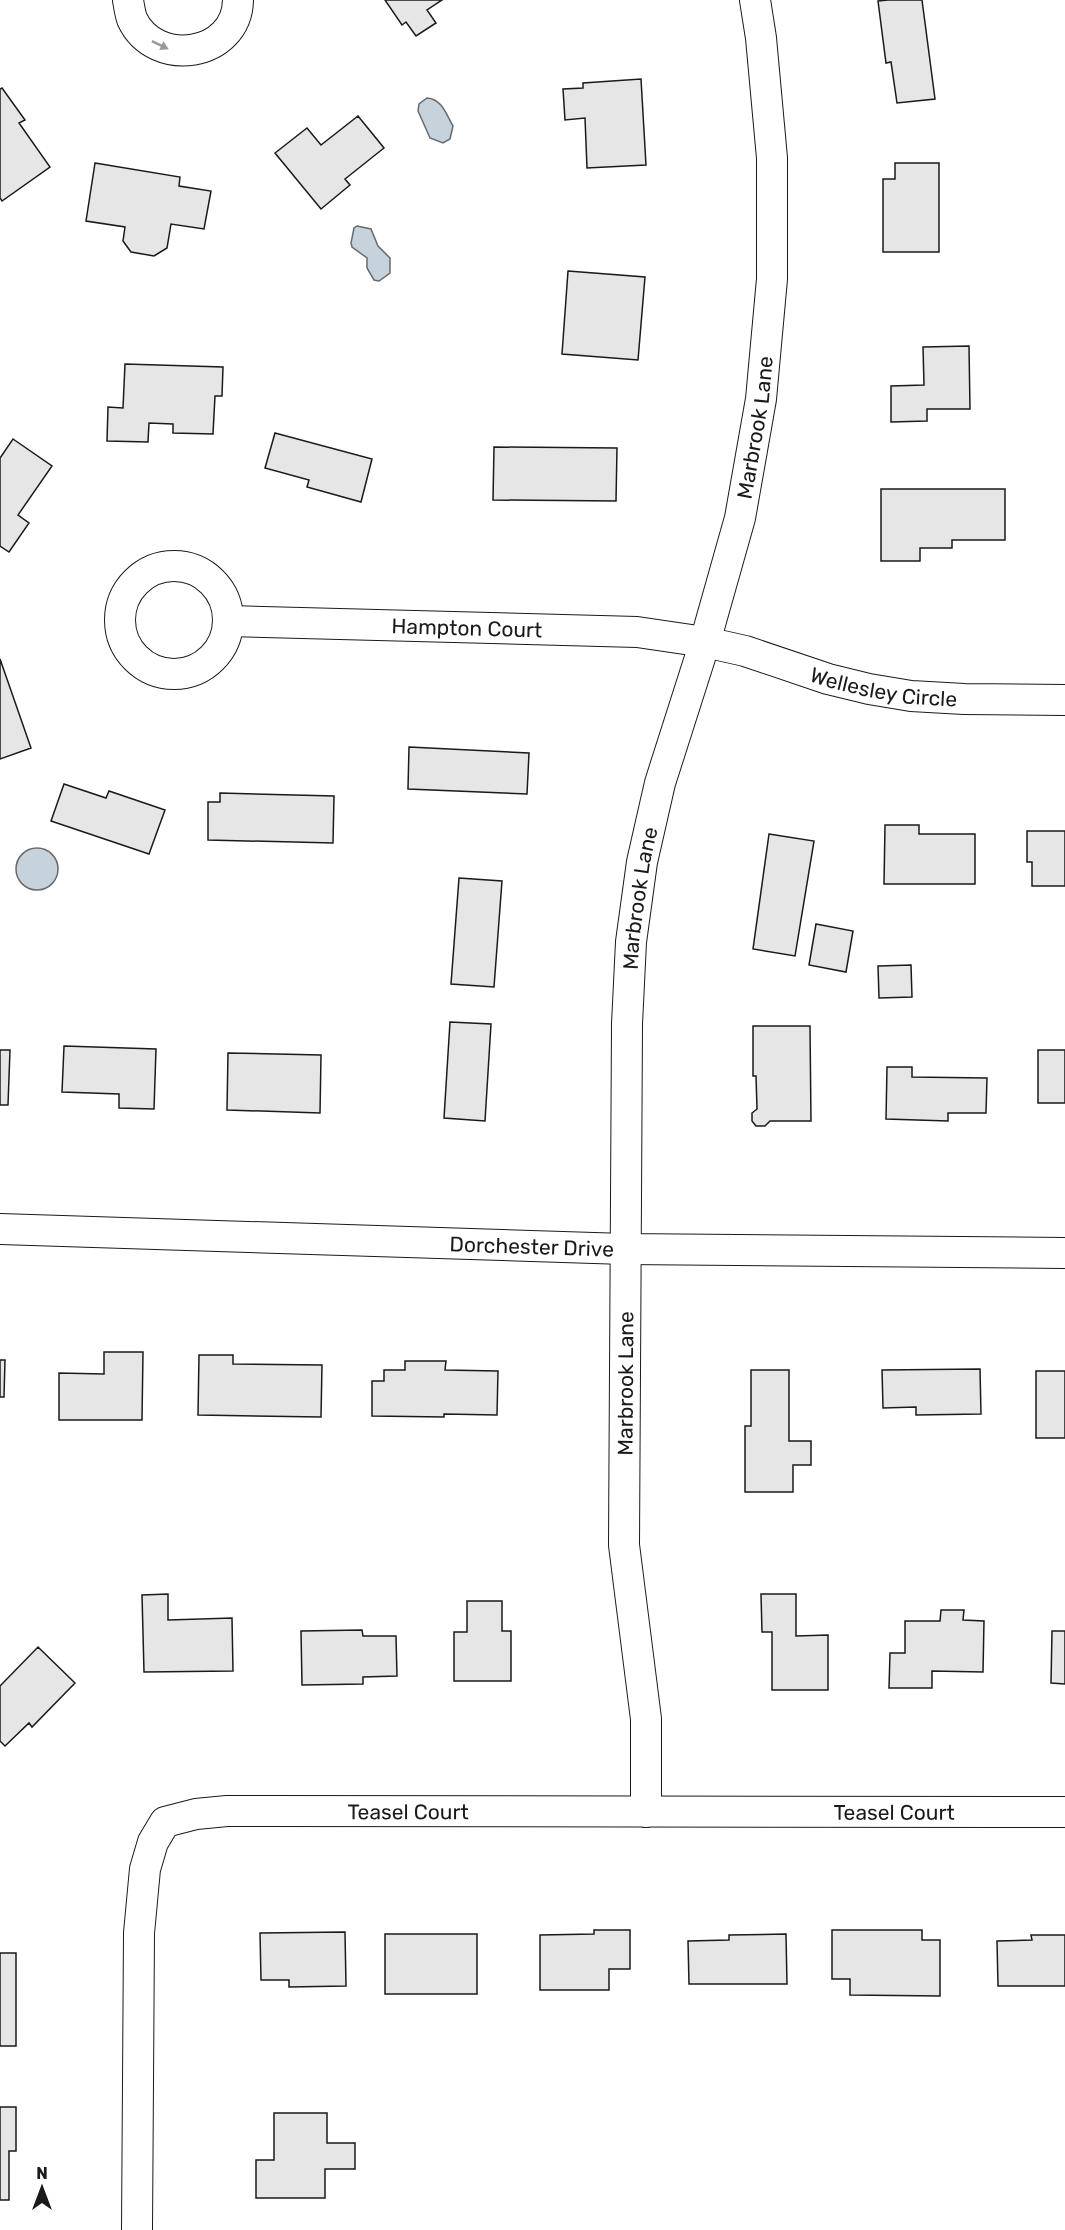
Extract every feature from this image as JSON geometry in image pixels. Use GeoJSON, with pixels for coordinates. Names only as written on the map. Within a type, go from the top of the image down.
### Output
{"type":"FeatureCollection","features":[{"type":"Feature","properties":{"kind":"street"},"geometry":{"type":"LineString","coordinates":[[128,0],[132,18],[145,37],[165,49],[188,52],[210,45],[228,30],[237,9],[238,0]]}},
{"type":"Feature","properties":{"kind":"street","name":"Marbrook Lane"},"geometry":{"type":"LineString","coordinates":[[646,1812],[646,1719],[624,1545],[627,1024],[632,931],[642,862],[660,783],[705,642],[740,518],[761,399],[772,279],[772,158],[761,38],[755,0]]}},
{"type":"Feature","properties":{"kind":"street","name":"Hampton Court"},"geometry":{"type":"LineString","coordinates":[[229,621],[637,632],[705,642]]}},
{"type":"Feature","properties":{"kind":"street","name":"Wellesley Circle"},"geometry":{"type":"LineString","coordinates":[[705,642],[746,651],[828,679],[911,696],[1065,700]]}},
{"type":"Feature","properties":{"kind":"street","name":"Dorchester Drive"},"geometry":{"type":"LineString","coordinates":[[0,1229],[625,1249],[1065,1253]]}},
{"type":"Feature","properties":{"kind":"street","name":"Teasel Court"},"geometry":{"type":"LineString","coordinates":[[137,2230],[139,1933],[145,1869],[153,1842],[165,1822],[196,1814],[227,1811],[1065,1812]]}},
{"type":"Feature","properties":{"kind":"shaded area"},"geometry":{"type":"Polygon","coordinates":[[[427,98],[440,104],[453,126],[450,139],[443,143],[430,138],[418,111],[419,104],[427,98]]]}},
{"type":"Feature","properties":{"kind":"shaded area"},"geometry":{"type":"Polygon","coordinates":[[[357,226],[371,229],[378,246],[390,258],[390,273],[379,281],[374,280],[367,268],[367,258],[352,247],[354,228],[357,226]]]}},
{"type":"Feature","properties":{"kind":"shaded area"},"geometry":{"type":"Polygon","coordinates":[[[37,848],[45,849],[52,854],[57,861],[57,877],[52,884],[45,889],[37,890],[29,889],[22,884],[17,877],[16,869],[17,861],[22,854],[29,849],[37,848]]]}},
{"type":"Feature","properties":{"kind":"building"},"geometry":{"type":"Polygon","coordinates":[[[385,0],[442,0],[427,10],[436,23],[416,36],[406,22],[402,25],[385,0]]]}},
{"type":"Feature","properties":{"kind":"building"},"geometry":{"type":"Polygon","coordinates":[[[922,0],[935,99],[897,103],[891,62],[886,63],[878,1],[922,0]]]}},
{"type":"Feature","properties":{"kind":"building"},"geometry":{"type":"Polygon","coordinates":[[[641,79],[646,165],[587,168],[585,118],[565,120],[563,89],[583,88],[583,83],[641,79]]]}},
{"type":"Feature","properties":{"kind":"building"},"geometry":{"type":"Polygon","coordinates":[[[2,88],[25,120],[19,123],[50,167],[2,201],[0,198],[0,89],[2,88]]]}},
{"type":"Feature","properties":{"kind":"building"},"geometry":{"type":"Polygon","coordinates":[[[358,116],[384,148],[345,179],[350,185],[321,209],[275,153],[307,128],[321,145],[358,116]]]}},
{"type":"Feature","properties":{"kind":"building"},"geometry":{"type":"Polygon","coordinates":[[[95,163],[180,177],[179,186],[211,191],[204,229],[171,224],[167,248],[154,256],[131,252],[123,241],[125,227],[86,221],[95,163]]]}},
{"type":"Feature","properties":{"kind":"building"},"geometry":{"type":"Polygon","coordinates":[[[895,163],[939,163],[939,252],[883,252],[883,179],[895,179],[895,163]]]}},
{"type":"Feature","properties":{"kind":"building"},"geometry":{"type":"Polygon","coordinates":[[[568,271],[645,277],[638,360],[562,354],[568,271]]]}},
{"type":"Feature","properties":{"kind":"building"},"geometry":{"type":"Polygon","coordinates":[[[969,346],[970,409],[927,409],[927,421],[891,422],[891,386],[924,385],[923,347],[969,346]]]}},
{"type":"Feature","properties":{"kind":"building"},"geometry":{"type":"Polygon","coordinates":[[[125,364],[223,367],[222,396],[215,396],[213,434],[173,433],[173,424],[149,423],[148,442],[107,441],[108,407],[123,408],[125,364]]]}},
{"type":"Feature","properties":{"kind":"building"},"geometry":{"type":"Polygon","coordinates":[[[275,433],[372,459],[361,502],[307,487],[309,480],[265,468],[275,433]]]}},
{"type":"Feature","properties":{"kind":"building"},"geometry":{"type":"Polygon","coordinates":[[[13,439],[52,466],[18,515],[29,523],[9,552],[0,546],[0,458],[13,439]]]}},
{"type":"Feature","properties":{"kind":"building"},"geometry":{"type":"Polygon","coordinates":[[[494,447],[617,448],[616,501],[493,500],[494,447]]]}},
{"type":"Feature","properties":{"kind":"building"},"geometry":{"type":"Polygon","coordinates":[[[881,489],[1005,489],[1005,540],[952,540],[952,548],[920,548],[920,561],[881,561],[881,489]]]}},
{"type":"Feature","properties":{"kind":"building"},"geometry":{"type":"Polygon","coordinates":[[[0,659],[31,748],[0,759],[0,659]]]}},
{"type":"Feature","properties":{"kind":"building"},"geometry":{"type":"Polygon","coordinates":[[[409,747],[529,753],[527,794],[408,789],[409,747]]]}},
{"type":"Feature","properties":{"kind":"building"},"geometry":{"type":"Polygon","coordinates":[[[64,784],[106,798],[109,791],[165,810],[149,854],[51,821],[64,784]]]}},
{"type":"Feature","properties":{"kind":"building"},"geometry":{"type":"Polygon","coordinates":[[[220,793],[334,796],[333,843],[208,840],[208,802],[220,802],[220,793]]]}},
{"type":"Feature","properties":{"kind":"building"},"geometry":{"type":"Polygon","coordinates":[[[885,825],[919,825],[919,834],[975,834],[975,884],[884,884],[885,825]]]}},
{"type":"Feature","properties":{"kind":"building"},"geometry":{"type":"Polygon","coordinates":[[[1027,831],[1065,831],[1065,886],[1032,886],[1032,862],[1027,862],[1027,831]]]}},
{"type":"Feature","properties":{"kind":"building"},"geometry":{"type":"Polygon","coordinates":[[[769,834],[814,841],[795,956],[753,949],[769,834]]]}},
{"type":"Feature","properties":{"kind":"building"},"geometry":{"type":"Polygon","coordinates":[[[459,878],[502,881],[494,987],[451,984],[459,878]]]}},
{"type":"Feature","properties":{"kind":"building"},"geometry":{"type":"Polygon","coordinates":[[[816,924],[853,931],[846,972],[809,965],[816,924]]]}},
{"type":"Feature","properties":{"kind":"building"},"geometry":{"type":"Polygon","coordinates":[[[911,965],[912,997],[879,998],[878,966],[911,965]]]}},
{"type":"Feature","properties":{"kind":"building"},"geometry":{"type":"Polygon","coordinates":[[[450,1022],[491,1024],[485,1121],[444,1118],[450,1022]]]}},
{"type":"Feature","properties":{"kind":"building"},"geometry":{"type":"Polygon","coordinates":[[[753,1026],[810,1026],[811,1121],[770,1121],[765,1126],[756,1126],[752,1121],[752,1113],[757,1109],[756,1076],[753,1076],[753,1026]]]}},
{"type":"Feature","properties":{"kind":"building"},"geometry":{"type":"Polygon","coordinates":[[[64,1046],[156,1049],[154,1109],[119,1108],[119,1094],[62,1092],[64,1046]]]}},
{"type":"Feature","properties":{"kind":"building"},"geometry":{"type":"Polygon","coordinates":[[[0,1050],[10,1050],[8,1105],[0,1105],[0,1050]]]}},
{"type":"Feature","properties":{"kind":"building"},"geometry":{"type":"Polygon","coordinates":[[[1038,1050],[1065,1050],[1065,1103],[1038,1103],[1038,1050]]]}},
{"type":"Feature","properties":{"kind":"building"},"geometry":{"type":"Polygon","coordinates":[[[228,1053],[321,1055],[320,1113],[227,1110],[228,1053]]]}},
{"type":"Feature","properties":{"kind":"building"},"geometry":{"type":"Polygon","coordinates":[[[887,1067],[912,1067],[912,1077],[987,1078],[986,1113],[948,1113],[948,1121],[886,1119],[887,1067]]]}},
{"type":"Feature","properties":{"kind":"building"},"geometry":{"type":"Polygon","coordinates":[[[104,1352],[143,1352],[142,1420],[59,1420],[59,1373],[104,1374],[104,1352]]]}},
{"type":"Feature","properties":{"kind":"building"},"geometry":{"type":"Polygon","coordinates":[[[199,1355],[233,1355],[233,1364],[322,1365],[321,1417],[198,1415],[199,1355]]]}},
{"type":"Feature","properties":{"kind":"building"},"geometry":{"type":"Polygon","coordinates":[[[0,1360],[5,1360],[4,1397],[0,1397],[0,1360]]]}},
{"type":"Feature","properties":{"kind":"building"},"geometry":{"type":"Polygon","coordinates":[[[405,1361],[446,1361],[445,1370],[498,1371],[497,1415],[372,1416],[372,1381],[384,1381],[384,1370],[405,1370],[405,1361]]]}},
{"type":"Feature","properties":{"kind":"building"},"geometry":{"type":"Polygon","coordinates":[[[980,1369],[981,1414],[916,1415],[916,1407],[883,1408],[882,1370],[980,1369]]]}},
{"type":"Feature","properties":{"kind":"building"},"geometry":{"type":"Polygon","coordinates":[[[751,1370],[789,1370],[789,1441],[811,1441],[811,1465],[793,1465],[793,1492],[745,1492],[745,1426],[751,1426],[751,1370]]]}},
{"type":"Feature","properties":{"kind":"building"},"geometry":{"type":"Polygon","coordinates":[[[1036,1371],[1065,1371],[1065,1438],[1036,1438],[1036,1371]]]}},
{"type":"Feature","properties":{"kind":"building"},"geometry":{"type":"Polygon","coordinates":[[[168,1594],[168,1620],[232,1618],[233,1671],[144,1672],[142,1595],[168,1594]]]}},
{"type":"Feature","properties":{"kind":"building"},"geometry":{"type":"Polygon","coordinates":[[[761,1594],[796,1594],[796,1636],[828,1635],[828,1690],[772,1690],[772,1632],[762,1632],[761,1594]]]}},
{"type":"Feature","properties":{"kind":"building"},"geometry":{"type":"Polygon","coordinates":[[[467,1601],[502,1601],[502,1631],[511,1631],[511,1681],[454,1681],[454,1632],[467,1632],[467,1601]]]}},
{"type":"Feature","properties":{"kind":"building"},"geometry":{"type":"Polygon","coordinates":[[[941,1610],[964,1610],[963,1620],[984,1621],[983,1672],[932,1671],[932,1688],[889,1688],[890,1653],[905,1653],[905,1621],[940,1621],[941,1610]]]}},
{"type":"Feature","properties":{"kind":"building"},"geometry":{"type":"Polygon","coordinates":[[[362,1630],[363,1636],[396,1636],[397,1676],[363,1677],[363,1684],[302,1685],[301,1631],[362,1630]]]}},
{"type":"Feature","properties":{"kind":"building"},"geometry":{"type":"Polygon","coordinates":[[[1052,1631],[1065,1631],[1065,1684],[1051,1683],[1052,1631]]]}},
{"type":"Feature","properties":{"kind":"building"},"geometry":{"type":"Polygon","coordinates":[[[38,1647],[75,1683],[32,1727],[29,1723],[5,1746],[0,1741],[0,1686],[38,1647]]]}},
{"type":"Feature","properties":{"kind":"building"},"geometry":{"type":"Polygon","coordinates":[[[594,1930],[630,1930],[630,1969],[609,1969],[609,1990],[540,1990],[540,1935],[594,1934],[594,1930]]]}},
{"type":"Feature","properties":{"kind":"building"},"geometry":{"type":"Polygon","coordinates":[[[832,1930],[922,1930],[922,1940],[940,1940],[940,1996],[850,1995],[850,1979],[832,1979],[832,1930]]]}},
{"type":"Feature","properties":{"kind":"building"},"geometry":{"type":"Polygon","coordinates":[[[345,1932],[346,1986],[289,1987],[289,1980],[261,1980],[260,1933],[345,1932]]]}},
{"type":"Feature","properties":{"kind":"building"},"geometry":{"type":"Polygon","coordinates":[[[385,1934],[477,1934],[477,1994],[385,1994],[385,1934]]]}},
{"type":"Feature","properties":{"kind":"building"},"geometry":{"type":"Polygon","coordinates":[[[786,1934],[787,1984],[689,1984],[688,1941],[729,1940],[729,1935],[786,1934]]]}},
{"type":"Feature","properties":{"kind":"building"},"geometry":{"type":"Polygon","coordinates":[[[1031,1935],[1065,1935],[1065,1986],[998,1986],[997,1941],[1032,1940],[1031,1935]]]}},
{"type":"Feature","properties":{"kind":"building"},"geometry":{"type":"Polygon","coordinates":[[[0,1953],[16,1953],[16,2046],[0,2046],[0,1953]]]}},
{"type":"Feature","properties":{"kind":"building"},"geometry":{"type":"Polygon","coordinates":[[[0,2107],[16,2107],[16,2151],[9,2151],[9,2200],[0,2200],[0,2107]]]}},
{"type":"Feature","properties":{"kind":"building"},"geometry":{"type":"Polygon","coordinates":[[[274,2113],[327,2113],[327,2143],[355,2143],[355,2169],[325,2169],[325,2198],[256,2198],[256,2160],[274,2160],[274,2113]]]}}]}
